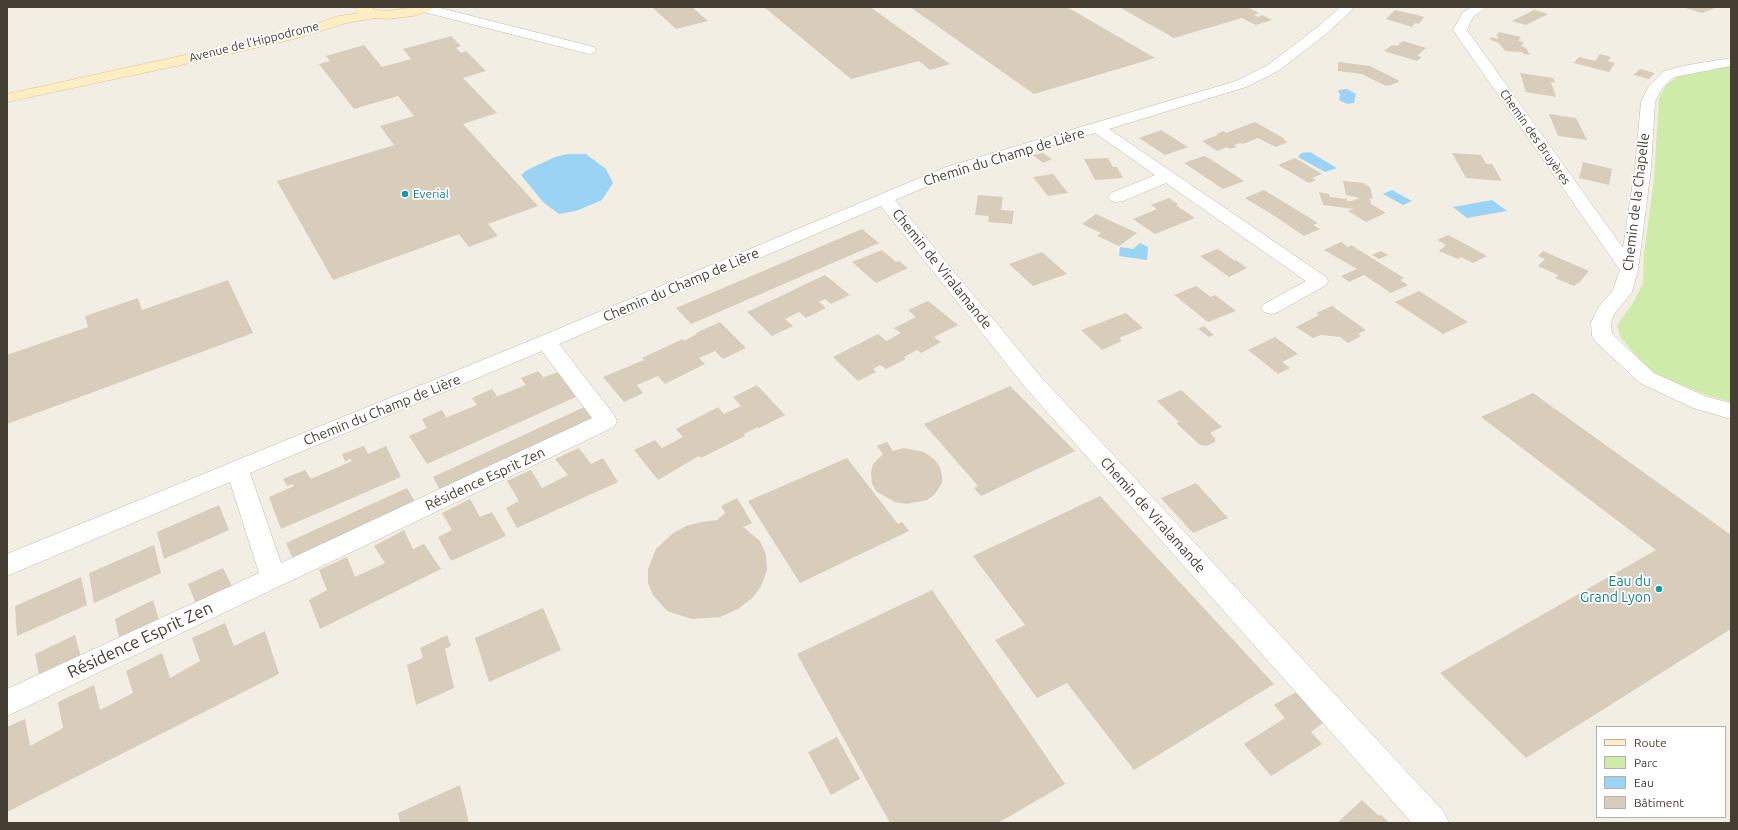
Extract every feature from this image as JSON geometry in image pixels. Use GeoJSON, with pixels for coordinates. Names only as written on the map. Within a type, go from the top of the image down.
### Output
{"type":"FeatureCollection","features":[{"type":"Feature","properties":{"kind":"main road","name":"Avenue de l'Hippodrome"},"geometry":{"type":"LineString","coordinates":[[134,70],[187,54],[332,18],[353,7]]}},
{"type":"Feature","properties":{"kind":"main road","name":"Avenue de l'Hippodrome"},"geometry":{"type":"LineString","coordinates":[[359,7],[366,12],[375,14]]}},
{"type":"Feature","properties":{"kind":"main road","name":"Avenue de l'Hippodrome"},"geometry":{"type":"LineString","coordinates":[[7,98],[190,59],[298,34],[348,18],[375,14],[400,14],[426,7]]}},
{"type":"Feature","properties":{"kind":"street"},"geometry":{"type":"LineString","coordinates":[[426,7],[589,50]]}},
{"type":"Feature","properties":{"kind":"street","name":"Chemin du Champ de Lière"},"geometry":{"type":"LineString","coordinates":[[7,565],[546,342],[952,170],[1098,128],[1241,84],[1274,68],[1349,7]]}},
{"type":"Feature","properties":{"kind":"street","name":"Chemin des Bruyères"},"geometry":{"type":"LineString","coordinates":[[1481,7],[1468,15],[1460,30],[1629,270]]}},
{"type":"Feature","properties":{"kind":"street","name":"Chemin de la Chapelle"},"geometry":{"type":"LineString","coordinates":[[1731,62],[1688,69],[1669,74],[1656,86],[1648,102],[1643,168],[1629,270],[1622,292],[1605,312],[1601,324],[1602,336],[1647,378],[1701,403],[1731,411]]}},
{"type":"Feature","properties":{"kind":"street"},"geometry":{"type":"LineString","coordinates":[[1098,128],[1319,281],[1271,308]]}},
{"type":"Feature","properties":{"kind":"street"},"geometry":{"type":"LineString","coordinates":[[1116,197],[1168,176]]}},
{"type":"Feature","properties":{"kind":"street","name":"Chemin de Viralamande"},"geometry":{"type":"LineString","coordinates":[[884,198],[1033,382],[1432,823]]}},
{"type":"Feature","properties":{"kind":"street","name":"Résidence Esprit Zen"},"geometry":{"type":"LineString","coordinates":[[7,703],[606,421],[546,342]]}},
{"type":"Feature","properties":{"kind":"street"},"geometry":{"type":"LineString","coordinates":[[237,469],[274,578]]}},
{"type":"Feature","properties":{"kind":"green space"},"geometry":{"type":"Polygon","coordinates":[[[1731,66],[1731,402],[1709,396],[1659,376],[1647,368],[1621,338],[1617,325],[1633,303],[1643,283],[1644,254],[1654,179],[1659,98],[1666,85],[1677,77],[1731,66]]]}},
{"type":"Feature","properties":{"kind":"water"},"geometry":{"type":"Polygon","coordinates":[[[1347,89],[1356,94],[1354,103],[1347,104],[1339,100],[1340,95],[1338,90],[1347,89]]]}},
{"type":"Feature","properties":{"kind":"water"},"geometry":{"type":"Polygon","coordinates":[[[1310,152],[1337,168],[1325,172],[1298,157],[1301,153],[1310,152]]]}},
{"type":"Feature","properties":{"kind":"water"},"geometry":{"type":"Polygon","coordinates":[[[567,154],[586,154],[606,169],[613,183],[602,200],[576,211],[559,214],[543,202],[521,175],[527,170],[555,157],[567,154]]]}},
{"type":"Feature","properties":{"kind":"water"},"geometry":{"type":"Polygon","coordinates":[[[1392,190],[1412,201],[1403,205],[1383,194],[1392,190]]]}},
{"type":"Feature","properties":{"kind":"water"},"geometry":{"type":"Polygon","coordinates":[[[1492,200],[1507,211],[1467,218],[1453,207],[1492,200]]]}},
{"type":"Feature","properties":{"kind":"water"},"geometry":{"type":"Polygon","coordinates":[[[1140,243],[1148,247],[1147,260],[1119,256],[1120,247],[1133,249],[1140,243]]]}},
{"type":"Feature","properties":{"kind":"building"},"geometry":{"type":"Polygon","coordinates":[[[692,7],[708,21],[676,29],[653,8],[692,7]]]}},
{"type":"Feature","properties":{"kind":"building"},"geometry":{"type":"Polygon","coordinates":[[[764,7],[870,7],[950,64],[930,70],[919,61],[851,79],[764,7]]]}},
{"type":"Feature","properties":{"kind":"building"},"geometry":{"type":"Polygon","coordinates":[[[910,7],[1067,7],[1155,58],[1034,94],[910,7]]]}},
{"type":"Feature","properties":{"kind":"building"},"geometry":{"type":"Polygon","coordinates":[[[1119,7],[1247,7],[1259,13],[1254,15],[1258,17],[1262,15],[1272,20],[1256,25],[1242,18],[1174,38],[1119,7]]]}},
{"type":"Feature","properties":{"kind":"building"},"geometry":{"type":"Polygon","coordinates":[[[1682,7],[1718,7],[1702,13],[1682,7]]]}},
{"type":"Feature","properties":{"kind":"building"},"geometry":{"type":"Polygon","coordinates":[[[1395,10],[1424,17],[1419,24],[1415,23],[1412,27],[1386,19],[1395,10]]]}},
{"type":"Feature","properties":{"kind":"building"},"geometry":{"type":"Polygon","coordinates":[[[1534,10],[1548,14],[1526,25],[1512,21],[1534,10]]]}},
{"type":"Feature","properties":{"kind":"building"},"geometry":{"type":"Polygon","coordinates":[[[1499,32],[1521,37],[1518,41],[1524,42],[1521,46],[1526,48],[1530,55],[1522,52],[1505,51],[1499,43],[1490,40],[1491,37],[1497,39],[1499,37],[1496,36],[1499,32]]]}},
{"type":"Feature","properties":{"kind":"building","name":"Everial"},"geometry":{"type":"Polygon","coordinates":[[[451,36],[461,46],[456,48],[461,53],[466,51],[486,71],[463,78],[497,113],[463,124],[538,206],[488,224],[498,236],[469,247],[459,234],[333,280],[277,181],[394,145],[380,126],[414,116],[398,96],[354,109],[319,64],[330,61],[326,56],[364,45],[382,67],[411,59],[403,49],[451,36]]]}},
{"type":"Feature","properties":{"kind":"building"},"geometry":{"type":"Polygon","coordinates":[[[1403,41],[1426,48],[1417,56],[1422,57],[1417,61],[1384,51],[1392,45],[1397,46],[1403,41]]]}},
{"type":"Feature","properties":{"kind":"building"},"geometry":{"type":"Polygon","coordinates":[[[1600,54],[1611,57],[1608,61],[1615,63],[1609,72],[1574,63],[1579,57],[1595,61],[1600,54]]]}},
{"type":"Feature","properties":{"kind":"building"},"geometry":{"type":"Polygon","coordinates":[[[1338,62],[1370,66],[1398,80],[1399,82],[1388,86],[1362,74],[1338,71],[1338,62]]]}},
{"type":"Feature","properties":{"kind":"building"},"geometry":{"type":"Polygon","coordinates":[[[1640,69],[1655,73],[1649,79],[1633,75],[1640,69]]]}},
{"type":"Feature","properties":{"kind":"building"},"geometry":{"type":"Polygon","coordinates":[[[1520,73],[1553,78],[1555,83],[1551,82],[1556,97],[1526,92],[1520,73]]]}},
{"type":"Feature","properties":{"kind":"building"},"geometry":{"type":"Polygon","coordinates":[[[1549,114],[1576,118],[1587,140],[1558,136],[1549,114]]]}},
{"type":"Feature","properties":{"kind":"building"},"geometry":{"type":"Polygon","coordinates":[[[1255,122],[1288,142],[1276,147],[1258,138],[1243,144],[1240,143],[1234,145],[1237,147],[1230,149],[1227,147],[1217,151],[1202,141],[1224,131],[1226,133],[1255,122]]]}},
{"type":"Feature","properties":{"kind":"building"},"geometry":{"type":"Polygon","coordinates":[[[1161,130],[1188,147],[1165,155],[1139,138],[1161,130]]]}},
{"type":"Feature","properties":{"kind":"building"},"geometry":{"type":"Polygon","coordinates":[[[1043,153],[1052,159],[1043,163],[1033,155],[1043,153]]]}},
{"type":"Feature","properties":{"kind":"building"},"geometry":{"type":"Polygon","coordinates":[[[1452,153],[1481,155],[1486,164],[1492,164],[1502,181],[1466,178],[1452,153]]]}},
{"type":"Feature","properties":{"kind":"building"},"geometry":{"type":"Polygon","coordinates":[[[1204,156],[1244,181],[1223,189],[1184,163],[1204,156]]]}},
{"type":"Feature","properties":{"kind":"building"},"geometry":{"type":"Polygon","coordinates":[[[1108,158],[1113,167],[1117,167],[1123,178],[1095,180],[1084,159],[1108,158]]]}},
{"type":"Feature","properties":{"kind":"building"},"geometry":{"type":"Polygon","coordinates":[[[1295,158],[1322,174],[1312,178],[1316,180],[1309,183],[1278,165],[1295,158]]]}},
{"type":"Feature","properties":{"kind":"building"},"geometry":{"type":"Polygon","coordinates":[[[1583,162],[1612,169],[1609,185],[1579,178],[1583,162]]]}},
{"type":"Feature","properties":{"kind":"building"},"geometry":{"type":"Polygon","coordinates":[[[1053,174],[1068,193],[1048,196],[1033,177],[1053,174]]]}},
{"type":"Feature","properties":{"kind":"building"},"geometry":{"type":"Polygon","coordinates":[[[1343,181],[1363,183],[1370,187],[1373,199],[1370,198],[1371,204],[1386,213],[1366,222],[1348,211],[1354,209],[1323,205],[1319,192],[1329,194],[1330,197],[1347,199],[1347,201],[1360,198],[1346,195],[1343,181]]]}},
{"type":"Feature","properties":{"kind":"building"},"geometry":{"type":"Polygon","coordinates":[[[1264,190],[1318,223],[1313,225],[1320,229],[1304,236],[1245,198],[1264,190]]]}},
{"type":"Feature","properties":{"kind":"building"},"geometry":{"type":"Polygon","coordinates":[[[978,195],[1003,197],[1001,210],[1014,211],[1012,224],[988,222],[989,216],[975,215],[978,195]]]}},
{"type":"Feature","properties":{"kind":"building"},"geometry":{"type":"Polygon","coordinates":[[[1169,198],[1178,204],[1176,205],[1195,218],[1155,234],[1133,219],[1157,209],[1151,205],[1169,198]]]}},
{"type":"Feature","properties":{"kind":"building"},"geometry":{"type":"Polygon","coordinates":[[[1096,214],[1137,233],[1119,246],[1097,236],[1101,233],[1082,224],[1096,214]]]}},
{"type":"Feature","properties":{"kind":"building"},"geometry":{"type":"Polygon","coordinates":[[[862,229],[879,243],[691,324],[676,308],[862,229]]]}},
{"type":"Feature","properties":{"kind":"building"},"geometry":{"type":"Polygon","coordinates":[[[1448,235],[1487,256],[1473,263],[1461,257],[1458,259],[1439,251],[1446,245],[1437,240],[1448,235]]]}},
{"type":"Feature","properties":{"kind":"building"},"geometry":{"type":"Polygon","coordinates":[[[1341,242],[1348,247],[1351,245],[1404,278],[1400,280],[1408,285],[1391,293],[1364,275],[1349,282],[1341,276],[1357,269],[1324,250],[1341,242]]]}},
{"type":"Feature","properties":{"kind":"building"},"geometry":{"type":"Polygon","coordinates":[[[1218,249],[1247,268],[1229,277],[1200,256],[1218,249]]]}},
{"type":"Feature","properties":{"kind":"building"},"geometry":{"type":"Polygon","coordinates":[[[882,250],[896,262],[899,261],[908,268],[876,283],[852,262],[882,250]]]}},
{"type":"Feature","properties":{"kind":"building"},"geometry":{"type":"Polygon","coordinates":[[[1381,251],[1388,255],[1379,259],[1372,255],[1381,251]]]}},
{"type":"Feature","properties":{"kind":"building"},"geometry":{"type":"Polygon","coordinates":[[[1543,251],[1589,271],[1578,284],[1577,283],[1574,286],[1555,278],[1558,275],[1538,266],[1545,259],[1538,256],[1543,251]]]}},
{"type":"Feature","properties":{"kind":"building"},"geometry":{"type":"Polygon","coordinates":[[[1042,252],[1067,274],[1033,286],[1009,264],[1042,252]]]}},
{"type":"Feature","properties":{"kind":"building"},"geometry":{"type":"Polygon","coordinates":[[[825,275],[850,295],[831,304],[825,299],[819,302],[826,308],[806,318],[799,312],[785,319],[793,326],[772,336],[747,312],[825,275]]]}},
{"type":"Feature","properties":{"kind":"building"},"geometry":{"type":"Polygon","coordinates":[[[228,280],[253,333],[7,424],[7,355],[88,327],[85,316],[138,298],[142,310],[228,280]]]}},
{"type":"Feature","properties":{"kind":"building"},"geometry":{"type":"Polygon","coordinates":[[[1196,286],[1211,297],[1215,295],[1236,311],[1208,322],[1174,295],[1196,286]]]}},
{"type":"Feature","properties":{"kind":"building"},"geometry":{"type":"Polygon","coordinates":[[[1419,291],[1468,322],[1443,334],[1395,302],[1419,291]]]}},
{"type":"Feature","properties":{"kind":"building"},"geometry":{"type":"Polygon","coordinates":[[[928,301],[958,325],[934,337],[941,342],[921,353],[917,350],[904,357],[906,359],[886,369],[880,365],[873,369],[876,372],[858,381],[833,357],[878,334],[886,341],[901,333],[894,328],[916,317],[908,310],[928,301]]]}},
{"type":"Feature","properties":{"kind":"building"},"geometry":{"type":"Polygon","coordinates":[[[1332,306],[1366,330],[1358,334],[1361,336],[1348,343],[1340,337],[1321,335],[1313,338],[1296,327],[1319,315],[1316,313],[1332,306]]]}},
{"type":"Feature","properties":{"kind":"building"},"geometry":{"type":"Polygon","coordinates":[[[1126,313],[1143,328],[1119,338],[1122,341],[1102,350],[1081,330],[1126,313]]]}},
{"type":"Feature","properties":{"kind":"building"},"geometry":{"type":"Polygon","coordinates":[[[720,322],[746,348],[723,359],[715,351],[699,358],[705,364],[665,384],[658,376],[637,385],[643,393],[624,402],[603,377],[644,360],[642,358],[683,339],[684,341],[697,334],[696,333],[720,322]]]}},
{"type":"Feature","properties":{"kind":"building"},"geometry":{"type":"Polygon","coordinates":[[[1204,326],[1214,335],[1209,337],[1198,329],[1204,326]]]}},
{"type":"Feature","properties":{"kind":"building"},"geometry":{"type":"Polygon","coordinates":[[[1275,337],[1298,354],[1282,362],[1290,368],[1278,374],[1248,350],[1275,337]]]}},
{"type":"Feature","properties":{"kind":"building"},"geometry":{"type":"Polygon","coordinates":[[[538,371],[543,377],[539,379],[561,371],[578,396],[427,464],[409,436],[427,428],[422,419],[442,410],[446,417],[440,420],[477,405],[472,398],[492,389],[497,396],[491,399],[526,385],[521,378],[538,371]]]}},
{"type":"Feature","properties":{"kind":"building"},"geometry":{"type":"Polygon","coordinates":[[[757,385],[785,415],[744,434],[745,436],[701,458],[699,456],[658,480],[634,450],[655,440],[662,448],[683,437],[676,429],[718,407],[724,414],[741,406],[733,397],[757,385]]]}},
{"type":"Feature","properties":{"kind":"building"},"geometry":{"type":"Polygon","coordinates":[[[1010,386],[1075,451],[981,496],[974,488],[978,486],[924,424],[1010,386]]]}},
{"type":"Feature","properties":{"kind":"building"},"geometry":{"type":"Polygon","coordinates":[[[1181,390],[1222,427],[1210,433],[1215,438],[1215,442],[1206,446],[1200,445],[1176,423],[1179,422],[1157,401],[1181,390]]]}},
{"type":"Feature","properties":{"kind":"building","name":"Eau du Grand Lyon"},"geometry":{"type":"Polygon","coordinates":[[[1533,393],[1731,535],[1731,629],[1526,758],[1440,673],[1656,550],[1481,417],[1533,393]]]}},
{"type":"Feature","properties":{"kind":"building"},"geometry":{"type":"Polygon","coordinates":[[[584,407],[594,418],[440,490],[433,477],[584,407]]]}},
{"type":"Feature","properties":{"kind":"building"},"geometry":{"type":"Polygon","coordinates":[[[887,442],[893,451],[904,448],[924,452],[935,460],[940,467],[942,483],[935,494],[927,500],[906,504],[895,502],[877,492],[872,484],[871,472],[873,464],[883,454],[877,446],[887,442]]]}},
{"type":"Feature","properties":{"kind":"building"},"geometry":{"type":"Polygon","coordinates":[[[364,446],[368,454],[386,446],[401,477],[281,529],[269,497],[294,486],[292,484],[287,486],[283,479],[305,470],[311,479],[352,461],[350,459],[345,462],[342,454],[364,446]]]}},
{"type":"Feature","properties":{"kind":"building"},"geometry":{"type":"Polygon","coordinates":[[[579,448],[591,464],[603,458],[618,482],[517,528],[506,508],[519,501],[507,481],[531,470],[542,488],[568,475],[555,459],[579,448]]]}},
{"type":"Feature","properties":{"kind":"building"},"geometry":{"type":"Polygon","coordinates":[[[847,458],[898,524],[902,522],[909,531],[800,583],[748,501],[847,458]]]}},
{"type":"Feature","properties":{"kind":"building"},"geometry":{"type":"Polygon","coordinates":[[[1196,483],[1228,518],[1193,533],[1161,498],[1196,483]]]}},
{"type":"Feature","properties":{"kind":"building"},"geometry":{"type":"Polygon","coordinates":[[[407,488],[415,502],[293,559],[286,543],[407,488]]]}},
{"type":"Feature","properties":{"kind":"building"},"geometry":{"type":"Polygon","coordinates":[[[1100,496],[1274,684],[1134,770],[1067,683],[1037,698],[995,640],[1025,625],[973,556],[1100,496]]]}},
{"type":"Feature","properties":{"kind":"building"},"geometry":{"type":"Polygon","coordinates":[[[737,498],[752,523],[743,527],[760,541],[766,555],[767,570],[758,591],[738,609],[720,617],[692,619],[667,611],[653,595],[648,583],[648,569],[656,549],[672,534],[686,526],[717,520],[725,513],[721,506],[737,498]]]}},
{"type":"Feature","properties":{"kind":"building"},"geometry":{"type":"Polygon","coordinates":[[[470,499],[480,517],[492,512],[506,536],[451,561],[438,537],[452,530],[442,513],[470,499]]]}},
{"type":"Feature","properties":{"kind":"building"},"geometry":{"type":"Polygon","coordinates":[[[219,505],[229,530],[164,559],[157,532],[219,505]]]}},
{"type":"Feature","properties":{"kind":"building"},"geometry":{"type":"Polygon","coordinates":[[[404,530],[413,549],[424,544],[441,569],[320,629],[309,600],[327,590],[319,570],[347,557],[355,577],[385,563],[374,546],[404,530]]]}},
{"type":"Feature","properties":{"kind":"building"},"geometry":{"type":"Polygon","coordinates":[[[154,545],[161,573],[94,603],[89,573],[154,545]]]}},
{"type":"Feature","properties":{"kind":"building"},"geometry":{"type":"Polygon","coordinates":[[[223,568],[232,586],[196,604],[188,584],[223,568]]]}},
{"type":"Feature","properties":{"kind":"building"},"geometry":{"type":"Polygon","coordinates":[[[81,577],[87,605],[17,636],[15,606],[81,577]]]}},
{"type":"Feature","properties":{"kind":"building"},"geometry":{"type":"Polygon","coordinates":[[[932,590],[1065,784],[998,823],[890,823],[797,654],[932,590]]]}},
{"type":"Feature","properties":{"kind":"building"},"geometry":{"type":"Polygon","coordinates":[[[153,600],[159,620],[119,637],[115,619],[153,600]]]}},
{"type":"Feature","properties":{"kind":"building"},"geometry":{"type":"Polygon","coordinates":[[[543,608],[561,650],[489,682],[475,638],[543,608]]]}},
{"type":"Feature","properties":{"kind":"building"},"geometry":{"type":"Polygon","coordinates":[[[225,623],[234,646],[265,631],[279,674],[7,812],[7,727],[25,719],[30,746],[63,728],[58,702],[94,685],[100,710],[133,693],[126,671],[162,653],[170,678],[200,661],[192,638],[225,623]]]}},
{"type":"Feature","properties":{"kind":"building"},"geometry":{"type":"Polygon","coordinates":[[[75,635],[81,657],[39,675],[35,654],[75,635]]]}},
{"type":"Feature","properties":{"kind":"building"},"geometry":{"type":"Polygon","coordinates":[[[447,635],[451,646],[445,649],[454,688],[416,705],[407,665],[423,658],[420,648],[447,635]]]}},
{"type":"Feature","properties":{"kind":"building"},"geometry":{"type":"Polygon","coordinates":[[[1296,692],[1323,723],[1311,732],[1322,744],[1271,776],[1244,744],[1285,718],[1274,705],[1296,692]]]}},
{"type":"Feature","properties":{"kind":"building"},"geometry":{"type":"Polygon","coordinates":[[[837,737],[860,779],[831,795],[808,752],[837,737]]]}},
{"type":"Feature","properties":{"kind":"building"},"geometry":{"type":"Polygon","coordinates":[[[460,785],[469,823],[400,823],[398,813],[460,785]]]}},
{"type":"Feature","properties":{"kind":"building"},"geometry":{"type":"Polygon","coordinates":[[[1362,800],[1379,816],[1381,815],[1390,823],[1337,823],[1362,800]]]}},
{"type":"Feature","properties":{"kind":"place","name":"Everial"},"geometry":{"type":"Point","coordinates":[405,194]}},
{"type":"Feature","properties":{"kind":"place","name":"Eau du Grand Lyon"},"geometry":{"type":"Point","coordinates":[1659,589]}}]}
